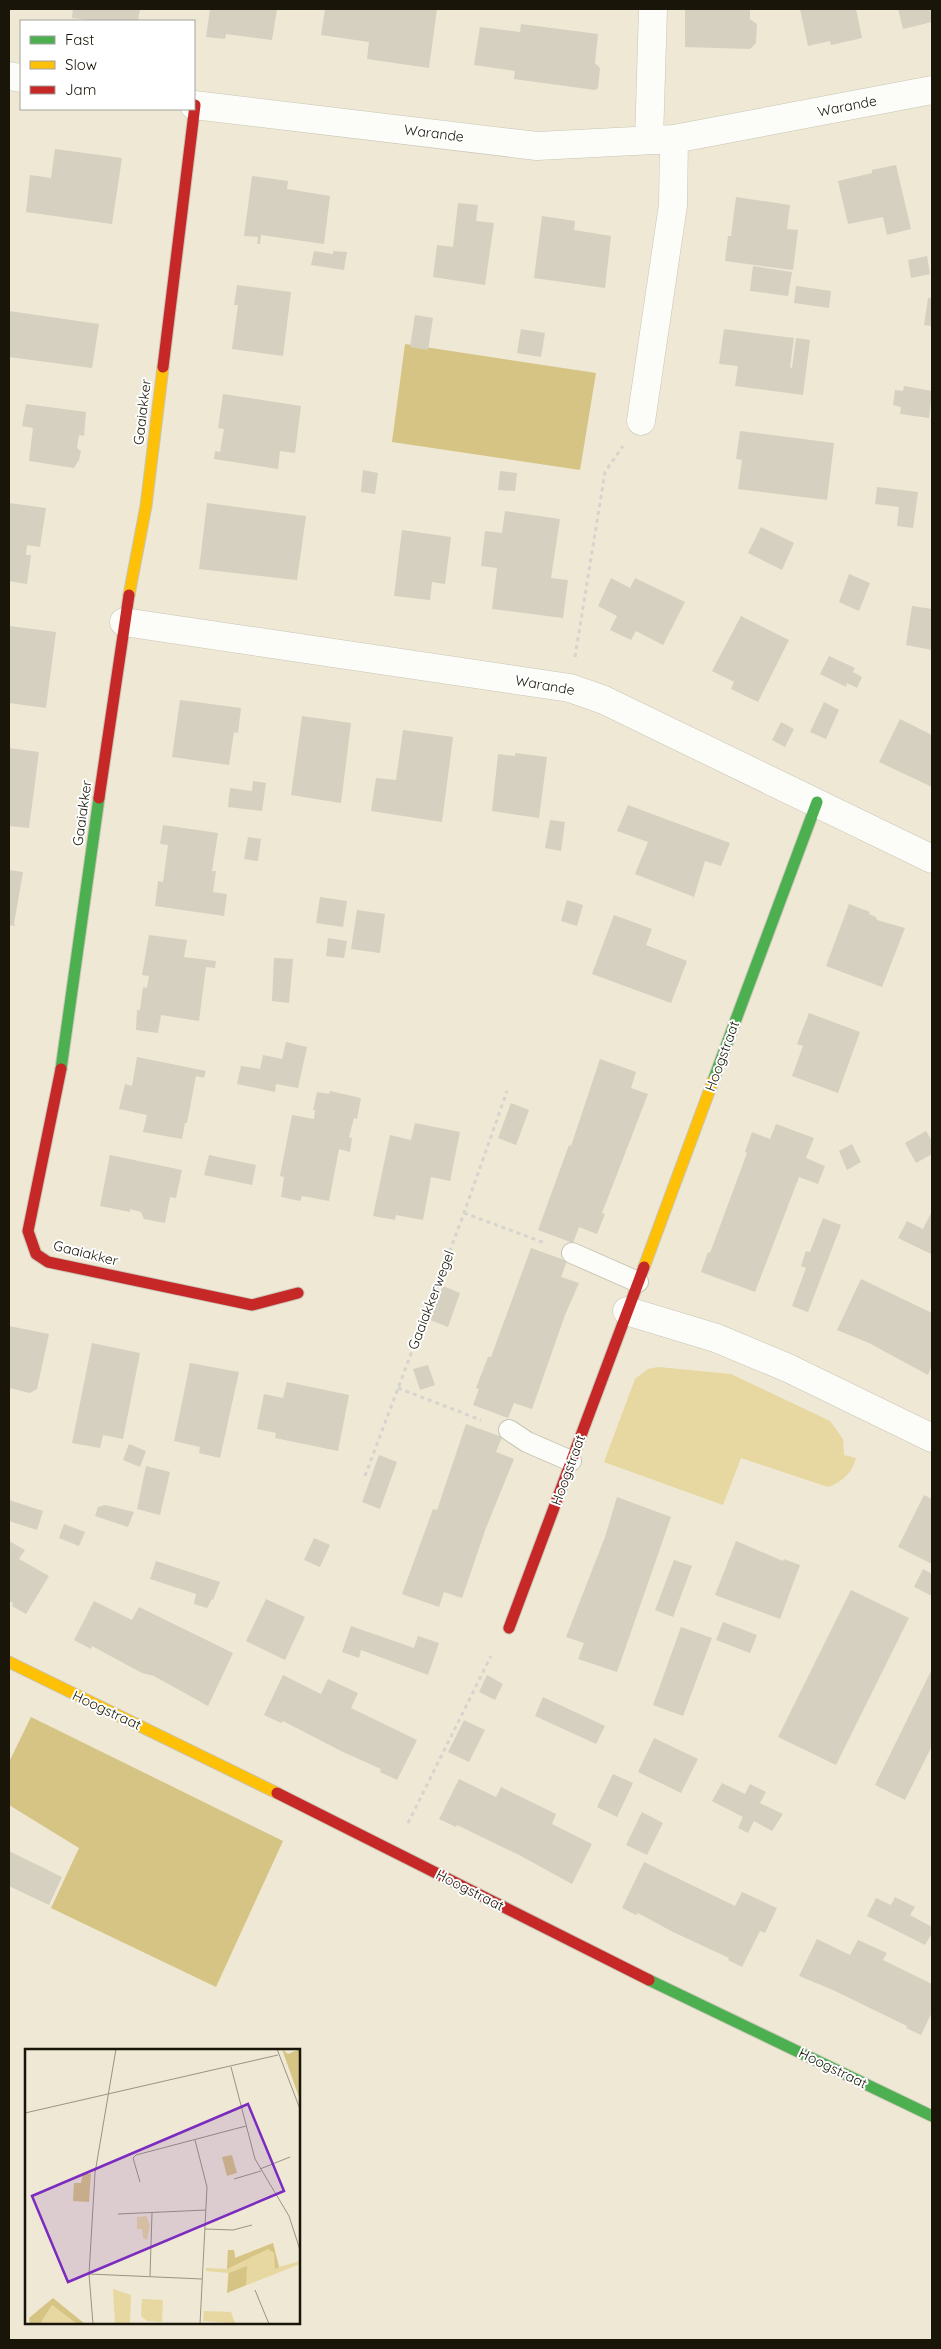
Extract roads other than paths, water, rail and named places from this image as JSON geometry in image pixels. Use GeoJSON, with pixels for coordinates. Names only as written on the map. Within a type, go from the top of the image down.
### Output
{"type":"FeatureCollection","features":[{"type":"Feature","properties":{"kind":"street"},"geometry":{"type":"LineString","coordinates":[[640,421],[673,205],[662,140],[653,9]]}},
{"type":"Feature","properties":{"kind":"street","name":"Warande"},"geometry":{"type":"LineString","coordinates":[[195,105],[537,146],[662,140],[932,90]]}},
{"type":"Feature","properties":{"kind":"street","name":"Gaaiakker"},"geometry":{"type":"LineString","coordinates":[[193,110],[146,506],[124,622],[64,1053],[28,1231],[36,1254],[48,1262],[252,1306],[298,1293]]}},
{"type":"Feature","properties":{"kind":"street","name":"Warande"},"geometry":{"type":"LineString","coordinates":[[124,622],[570,688],[604,700],[932,859]]}},
{"type":"Feature","properties":{"kind":"street","name":"Hoogstraat"},"geometry":{"type":"LineString","coordinates":[[509,1628],[817,802]]}},
{"type":"Feature","properties":{"kind":"street"},"geometry":{"type":"LineString","coordinates":[[627,1311],[716,1338],[788,1368],[932,1438]]}},
{"type":"Feature","properties":{"kind":"street","name":"Hoogstraat"},"geometry":{"type":"LineString","coordinates":[[9,1662],[672,1991],[932,2116]]}},
{"type":"Feature","properties":{"kind":"lane"},"geometry":{"type":"LineString","coordinates":[[572,1253],[638,1282]]}},
{"type":"Feature","properties":{"kind":"lane"},"geometry":{"type":"LineString","coordinates":[[509,1430],[527,1442],[571,1461]]}}]}
